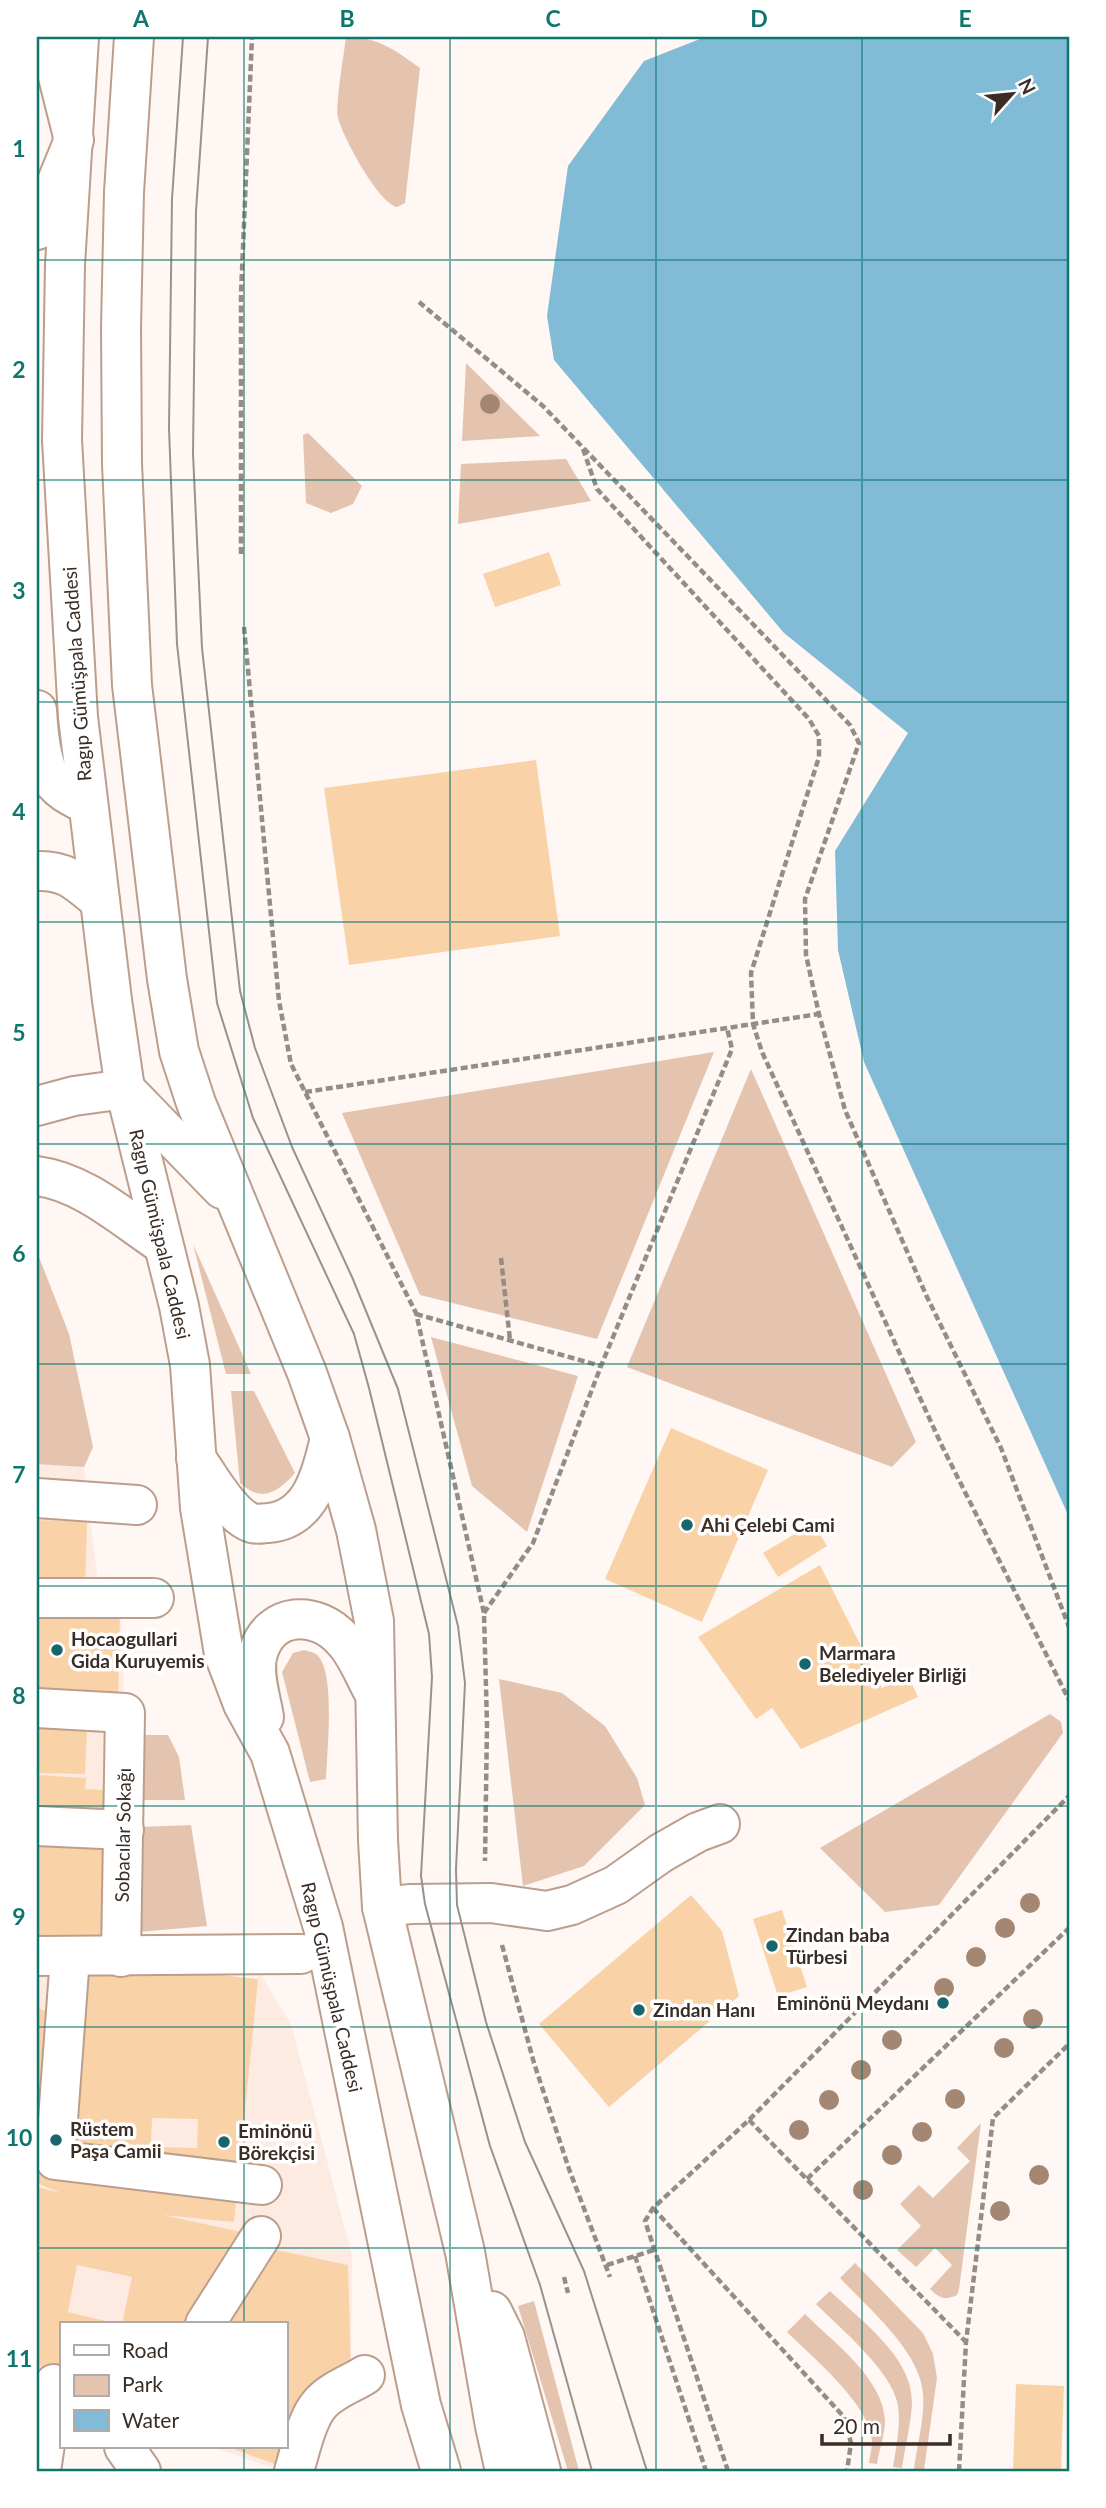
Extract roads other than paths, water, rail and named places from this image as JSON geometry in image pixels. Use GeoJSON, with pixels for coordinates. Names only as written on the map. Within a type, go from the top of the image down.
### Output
{"type":"FeatureCollection","features":[{"type":"Feature","properties":{"kind":"main road"},"geometry":{"type":"LineString","coordinates":[[37,230],[74,140],[48,37]]}},
{"type":"Feature","properties":{"kind":"main road","name":"Ragıp Gümüşpala Caddesi"},"geometry":{"type":"LineString","coordinates":[[79,37],[65,265],[62,440],[72,630],[88,805],[125,1090],[179,1306],[190,1365],[195,1456],[224,1654],[243,1704],[270,1753],[323,1927],[421,2405],[441,2471]]}},
{"type":"Feature","properties":{"kind":"main road"},"geometry":{"type":"LineString","coordinates":[[134,37],[124,192],[122,464],[132,685],[167,979],[179,1051],[196,1103],[307,1373],[330,1438],[356,1530],[374,1621],[378,1840],[382,1907],[465,2252],[505,2471]]}},
{"type":"Feature","properties":{"kind":"main road"},"geometry":{"type":"LineString","coordinates":[[37,710],[38,728],[50,776],[69,796],[88,805],[145,801]]}},
{"type":"Feature","properties":{"kind":"main road"},"geometry":{"type":"LineString","coordinates":[[37,871],[69,876],[100,901]]}},
{"type":"Feature","properties":{"kind":"main road"},"geometry":{"type":"LineString","coordinates":[[37,1105],[75,1096],[125,1090],[236,1203]]}},
{"type":"Feature","properties":{"kind":"main road"},"geometry":{"type":"LineString","coordinates":[[37,1176],[50,1177],[87,1193],[162,1244]]}},
{"type":"Feature","properties":{"kind":"main road"},"geometry":{"type":"LineString","coordinates":[[195,1456],[233,1510],[253,1524],[280,1522],[304,1505],[321,1477],[330,1438]]}},
{"type":"Feature","properties":{"kind":"main road"},"geometry":{"type":"LineString","coordinates":[[37,1498],[138,1505]]}},
{"type":"Feature","properties":{"kind":"main road"},"geometry":{"type":"LineString","coordinates":[[37,1598],[155,1598]]}},
{"type":"Feature","properties":{"kind":"main road"},"geometry":{"type":"LineString","coordinates":[[270,1753],[257,1673],[257,1654],[266,1636],[280,1622],[298,1617],[320,1622],[336,1634],[343,1640],[376,1696]]}},
{"type":"Feature","properties":{"kind":"main road","name":"Sobacılar Sokağı"},"geometry":{"type":"LineString","coordinates":[[37,1708],[125,1713],[121,1957]]}},
{"type":"Feature","properties":{"kind":"main road"},"geometry":{"type":"LineString","coordinates":[[382,1907],[491,1903],[547,1911],[572,1905],[616,1885],[661,1853],[698,1832],[720,1824]]}},
{"type":"Feature","properties":{"kind":"main road"},"geometry":{"type":"LineString","coordinates":[[37,1826],[124,1830]]}},
{"type":"Feature","properties":{"kind":"main road"},"geometry":{"type":"LineString","coordinates":[[262,2185],[55,2160],[53,1957],[302,1954]]}},
{"type":"Feature","properties":{"kind":"main road"},"geometry":{"type":"LineString","coordinates":[[206,2322],[261,2236]]}},
{"type":"Feature","properties":{"kind":"main road"},"geometry":{"type":"LineString","coordinates":[[465,2252],[505,2337],[541,2471]]}},
{"type":"Feature","properties":{"kind":"main road"},"geometry":{"type":"LineString","coordinates":[[294,2471],[308,2427],[319,2405],[365,2375]]}},
{"type":"Feature","properties":{"kind":"main road"},"geometry":{"type":"LineString","coordinates":[[40,2471],[51,2384]]}},
{"type":"Feature","properties":{"kind":"main road"},"geometry":{"type":"LineString","coordinates":[[413,2471],[412,2455],[421,2405]]}},
{"type":"Feature","properties":{"kind":"main road"},"geometry":{"type":"LineString","coordinates":[[125,2448],[141,2471]]}},
{"type":"Feature","properties":{"kind":"water"},"geometry":{"type":"Polygon","coordinates":[[[705,37],[1069,37],[1069,1517],[864,1062],[838,950],[835,851],[908,733],[784,633],[554,360],[547,316],[568,166],[644,61],[705,37]]]}},
{"type":"Feature","properties":{"kind":"tram line"},"geometry":{"type":"LineString","coordinates":[[183,37],[172,199],[169,428],[177,644],[217,1003],[253,1118],[354,1334],[369,1388],[429,1634],[432,1677],[421,1876],[425,1904],[490,2146],[540,2285],[592,2471]]}},
{"type":"Feature","properties":{"kind":"tram line"},"geometry":{"type":"LineString","coordinates":[[208,37],[196,211],[193,454],[202,648],[240,991],[255,1048],[292,1147],[352,1277],[398,1389],[458,1626],[465,1683],[456,1869],[457,1905],[486,2022],[525,2142],[584,2271],[647,2471]]}},
{"type":"Feature","properties":{"kind":"place","name":"Ahi Çelebi Cami"},"geometry":{"type":"Point","coordinates":[687,1525]}},
{"type":"Feature","properties":{"kind":"place","name":"Hocaogullari Gida Kuruyemis"},"geometry":{"type":"Point","coordinates":[57,1650]}},
{"type":"Feature","properties":{"kind":"place","name":"Marmara Belediyeler Birliği"},"geometry":{"type":"Point","coordinates":[805,1664]}},
{"type":"Feature","properties":{"kind":"place","name":"Zindan baba Türbesi"},"geometry":{"type":"Point","coordinates":[772,1946]}},
{"type":"Feature","properties":{"kind":"place","name":"Eminönü Meydanı"},"geometry":{"type":"Point","coordinates":[943,2003]}},
{"type":"Feature","properties":{"kind":"place","name":"Zindan Hanı"},"geometry":{"type":"Point","coordinates":[639,2010]}},
{"type":"Feature","properties":{"kind":"place","name":"Rüstem Paşa Camii"},"geometry":{"type":"Point","coordinates":[56,2140]}},
{"type":"Feature","properties":{"kind":"place","name":"Eminönü Börekçisi"},"geometry":{"type":"Point","coordinates":[224,2142]}}]}
